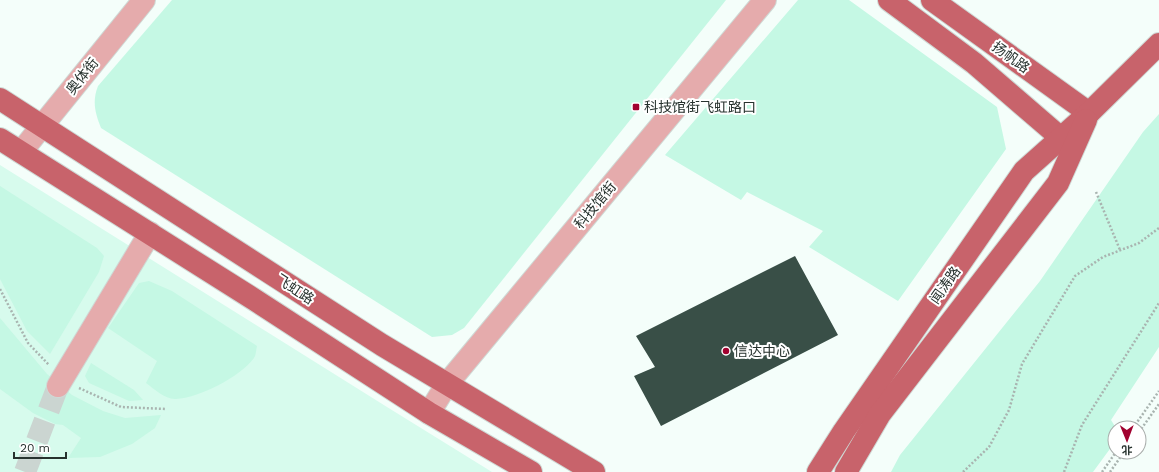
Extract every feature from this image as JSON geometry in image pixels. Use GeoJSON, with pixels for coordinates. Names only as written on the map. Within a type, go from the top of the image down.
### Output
{"type":"FeatureCollection","features":[{"type":"Feature","properties":{"kind":"main road"},"geometry":{"type":"LineString","coordinates":[[888,0],[974,63],[1061,138]]}},
{"type":"Feature","properties":{"kind":"main road","name":"扬帆路"},"geometry":{"type":"LineString","coordinates":[[932,0],[1089,113]]}},
{"type":"Feature","properties":{"kind":"main road","name":"闻涛路"},"geometry":{"type":"LineString","coordinates":[[818,472],[844,431],[1024,171],[1089,113],[1159,44]]}},
{"type":"Feature","properties":{"kind":"main road","name":"飞虹路"},"geometry":{"type":"LineString","coordinates":[[0,99],[382,345],[594,472]]}},
{"type":"Feature","properties":{"kind":"main road","name":"闻涛路"},"geometry":{"type":"LineString","coordinates":[[846,472],[880,414],[1058,183],[1089,113]]}},
{"type":"Feature","properties":{"kind":"main road"},"geometry":{"type":"LineString","coordinates":[[0,139],[150,233],[429,413],[531,472]]}},
{"type":"Feature","properties":{"kind":"street","name":"奥体街"},"geometry":{"type":"LineString","coordinates":[[21,152],[144,0]]}},
{"type":"Feature","properties":{"kind":"street","name":"科技馆街"},"geometry":{"type":"LineString","coordinates":[[429,413],[447,384],[765,0]]}},
{"type":"Feature","properties":{"kind":"street"},"geometry":{"type":"LineString","coordinates":[[58,386],[150,233]]}},
{"type":"Feature","properties":{"kind":"path"},"geometry":{"type":"LineString","coordinates":[[1096,192],[1120,250]]}},
{"type":"Feature","properties":{"kind":"path"},"geometry":{"type":"LineString","coordinates":[[963,472],[989,447],[1009,410],[1022,364],[1075,276],[1103,257],[1139,243],[1158,229],[1159,233]]}},
{"type":"Feature","properties":{"kind":"path"},"geometry":{"type":"LineString","coordinates":[[1064,472],[1082,425],[1159,303]]}},
{"type":"Feature","properties":{"kind":"path"},"geometry":{"type":"LineString","coordinates":[[1139,420],[1159,391]]}},
{"type":"Feature","properties":{"kind":"path"},"geometry":{"type":"LineString","coordinates":[[1147,421],[1159,404]]}},
{"type":"Feature","properties":{"kind":"path"},"geometry":{"type":"LineString","coordinates":[[1102,472],[1110,460]]}},
{"type":"Feature","properties":{"kind":"path"},"geometry":{"type":"LineString","coordinates":[[1110,472],[1118,460]]}},
{"type":"Feature","properties":{"kind":"shaded area"},"geometry":{"type":"Polygon","coordinates":[[[172,0],[726,0],[464,328],[452,335],[432,337],[101,128],[95,107],[95,97],[98,86],[172,0]]]}},
{"type":"Feature","properties":{"kind":"shaded area"},"geometry":{"type":"Polygon","coordinates":[[[798,0],[849,0],[997,107],[1006,149],[898,301],[809,247],[823,231],[747,192],[741,200],[665,155],[798,0]]]}},
{"type":"Feature","properties":{"kind":"shaded area"},"geometry":{"type":"Polygon","coordinates":[[[1159,114],[1159,347],[1111,420],[1107,420],[1107,453],[1093,472],[891,472],[900,455],[1040,281],[1143,132],[1159,114]]]}},
{"type":"Feature","properties":{"kind":"shaded area"},"geometry":{"type":"Polygon","coordinates":[[[0,165],[387,407],[492,472],[0,472],[0,165]]]}},
{"type":"Feature","properties":{"kind":"shaded area"},"geometry":{"type":"Polygon","coordinates":[[[0,186],[97,248],[104,256],[99,272],[50,354],[27,331],[0,279],[0,186]]]}},
{"type":"Feature","properties":{"kind":"shaded area"},"geometry":{"type":"Polygon","coordinates":[[[149,281],[172,291],[257,346],[254,358],[248,365],[229,379],[196,395],[172,399],[156,391],[146,383],[157,361],[108,328],[139,283],[149,281]]]}},
{"type":"Feature","properties":{"kind":"shaded area"},"geometry":{"type":"Polygon","coordinates":[[[0,318],[47,374],[72,395],[103,411],[125,418],[161,415],[155,428],[132,444],[100,457],[68,458],[81,438],[63,425],[55,424],[33,413],[0,389],[0,318]]]}},
{"type":"Feature","properties":{"kind":"shaded area"},"geometry":{"type":"Polygon","coordinates":[[[91,363],[134,390],[143,400],[129,401],[89,383],[85,376],[91,363]]]}},
{"type":"Feature","properties":{"kind":"building","name":"信达中心"},"geometry":{"type":"Polygon","coordinates":[[[795,256],[838,335],[661,426],[634,376],[655,367],[636,336],[795,256]]]}},
{"type":"Feature","properties":{"kind":"tunnel"},"geometry":{"type":"LineString","coordinates":[[25,472],[58,386]]}},
{"type":"Feature","properties":{"kind":"place","name":"科技馆街飞虹路口"},"geometry":{"type":"Point","coordinates":[636,107]}},
{"type":"Feature","properties":{"kind":"place","name":"信达中心"},"geometry":{"type":"Point","coordinates":[726,351]}}]}
